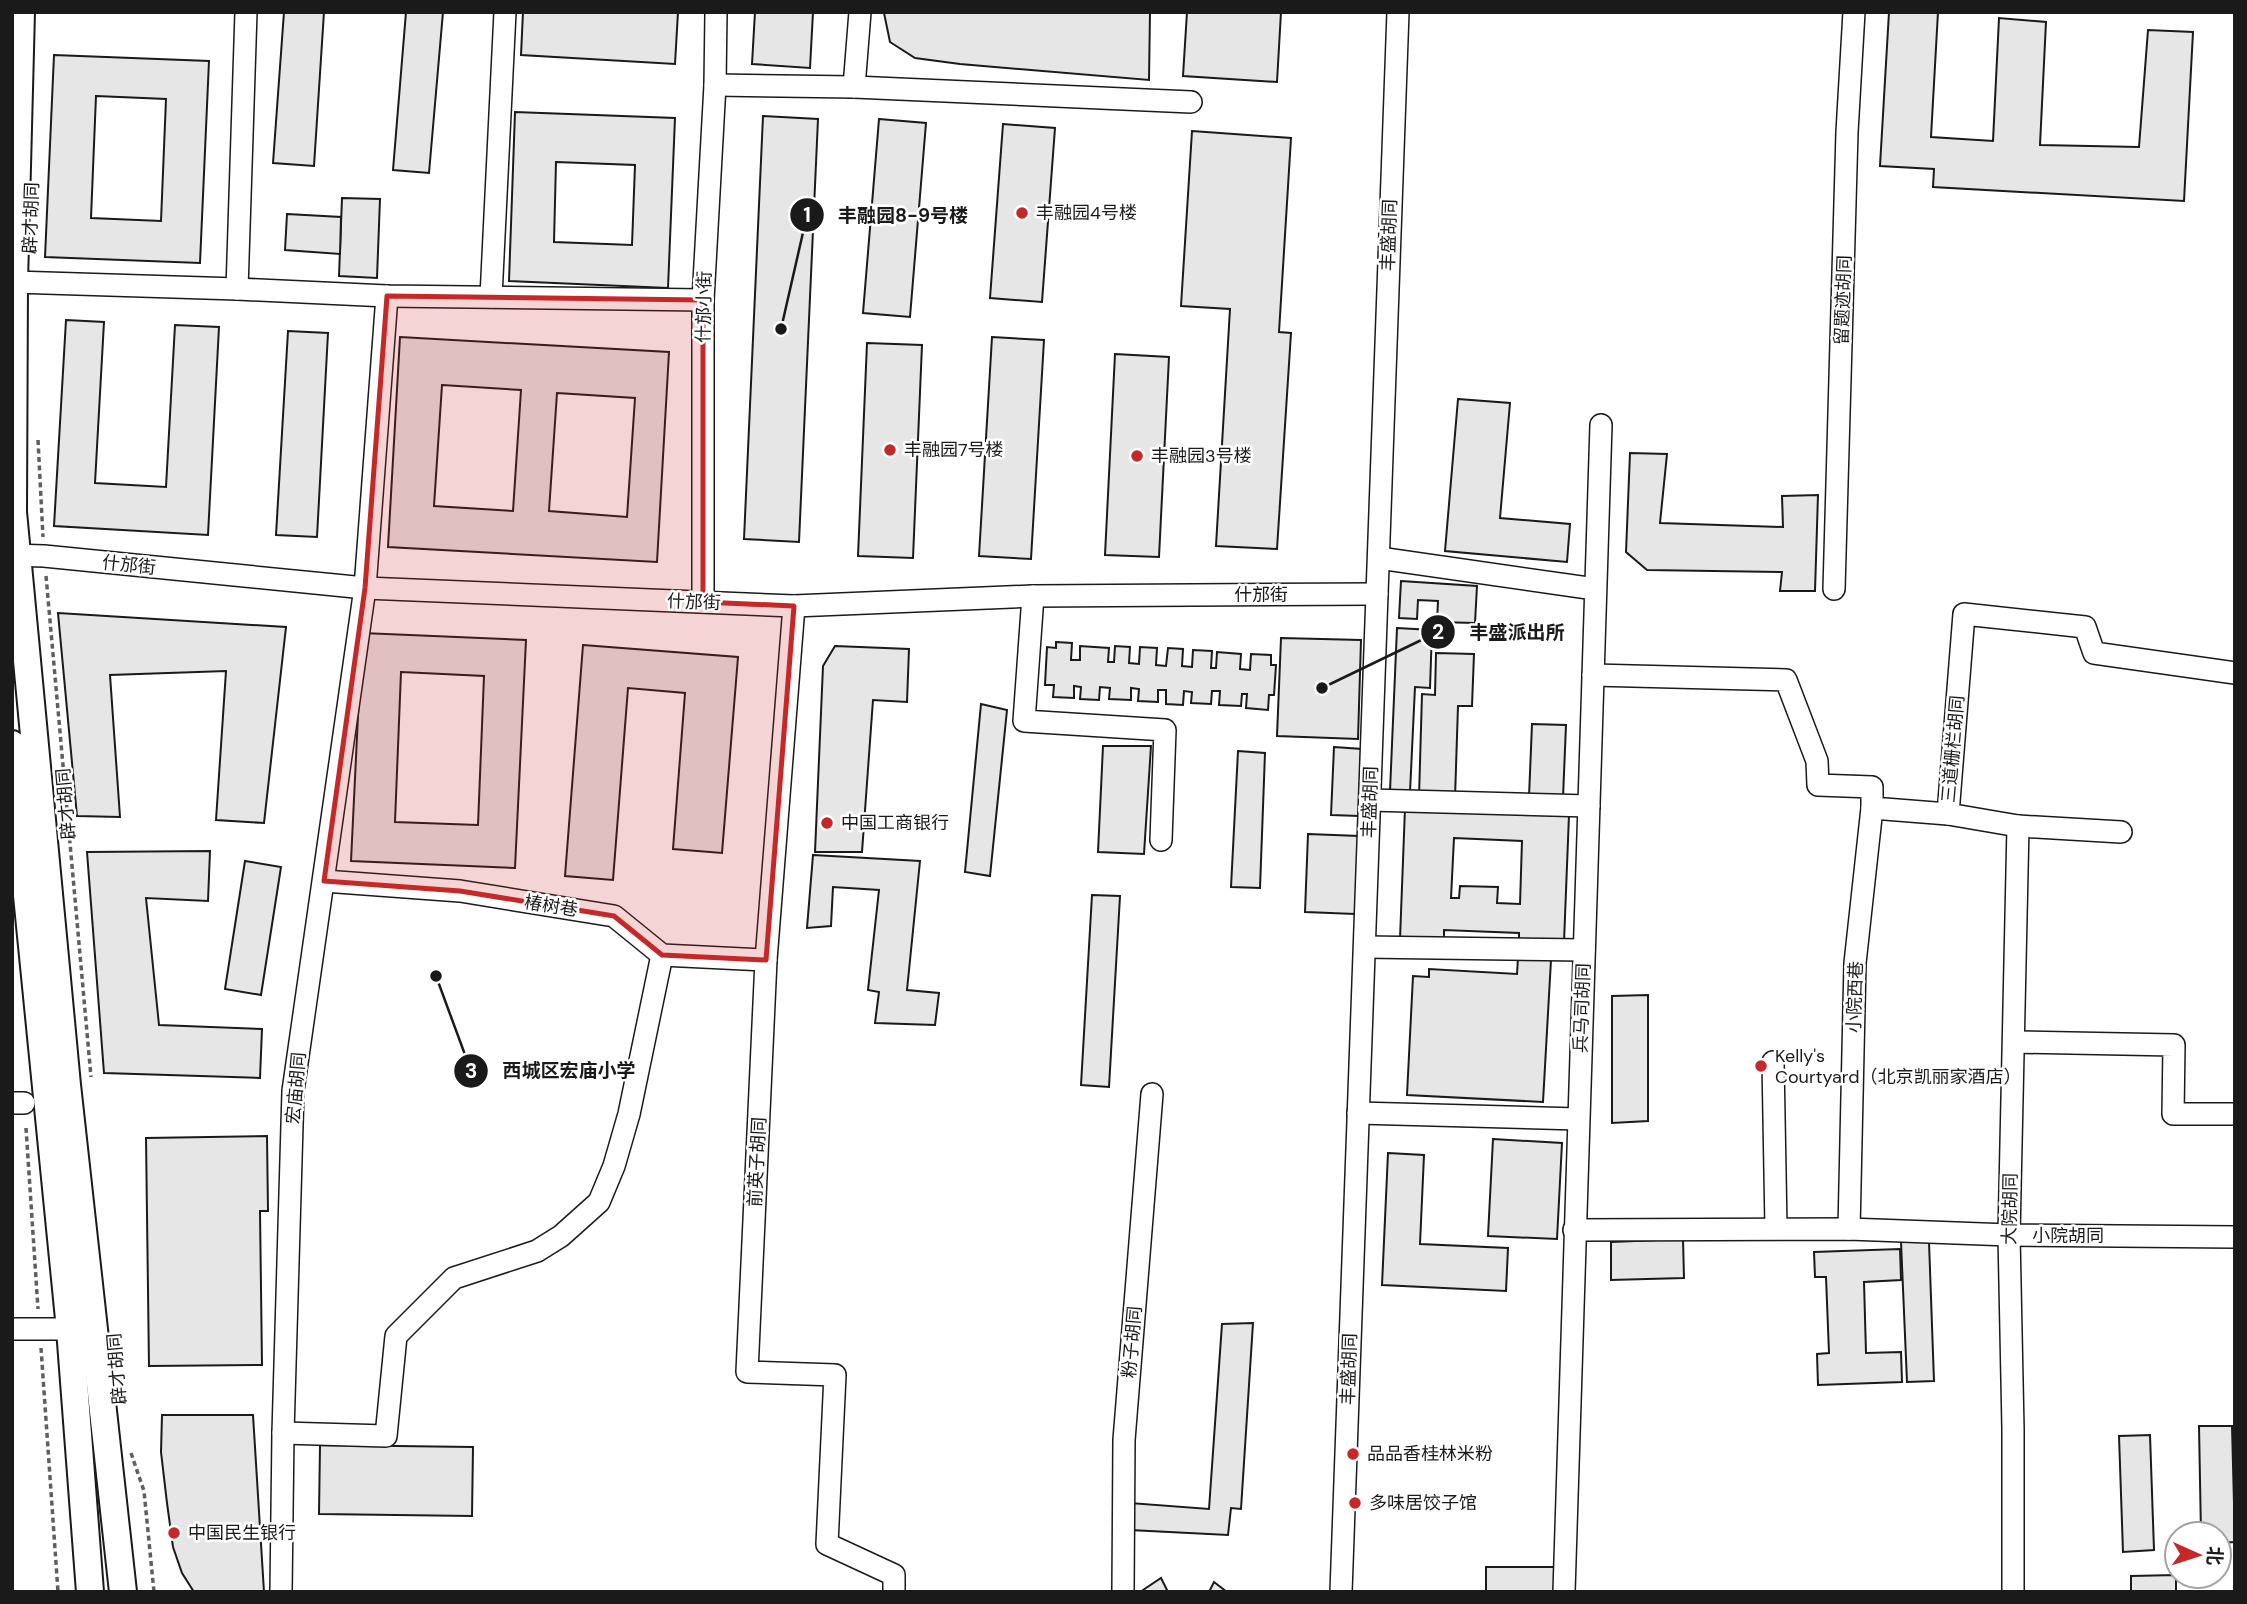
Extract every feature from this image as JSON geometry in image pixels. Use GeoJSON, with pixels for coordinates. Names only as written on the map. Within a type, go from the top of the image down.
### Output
{"type":"FeatureCollection","features":[{"type":"Feature","properties":{"kind":"main road","name":"辟才胡同"},"geometry":{"type":"LineString","coordinates":[[21,12],[14,282],[14,555],[66,1085],[123,1592]]}},
{"type":"Feature","properties":{"kind":"main road"},"geometry":{"type":"LineString","coordinates":[[12,744],[70,1329],[90,1592]]}},
{"type":"Feature","properties":{"kind":"street"},"geometry":{"type":"LineString","coordinates":[[237,289],[246,12]]}},
{"type":"Feature","properties":{"kind":"street"},"geometry":{"type":"LineString","coordinates":[[491,297],[505,12]]}},
{"type":"Feature","properties":{"kind":"street","name":"什邡小街"},"geometry":{"type":"LineString","coordinates":[[703,602],[703,300],[715,85],[716,12]]}},
{"type":"Feature","properties":{"kind":"street"},"geometry":{"type":"LineString","coordinates":[[854,87],[860,12]]}},
{"type":"Feature","properties":{"kind":"street","name":"丰盛胡同"},"geometry":{"type":"LineString","coordinates":[[1341,1592],[1398,12]]}},
{"type":"Feature","properties":{"kind":"street","name":"留题迹胡同"},"geometry":{"type":"LineString","coordinates":[[1834,589],[1847,132],[1854,12]]}},
{"type":"Feature","properties":{"kind":"street"},"geometry":{"type":"LineString","coordinates":[[715,85],[854,87],[1191,102]]}},
{"type":"Feature","properties":{"kind":"street"},"geometry":{"type":"LineString","coordinates":[[14,282],[387,296],[703,300]]}},
{"type":"Feature","properties":{"kind":"street","name":"宏庙胡同"},"geometry":{"type":"LineString","coordinates":[[281,1592],[293,1090],[365,589],[387,296]]}},
{"type":"Feature","properties":{"kind":"street","name":"兵马司胡同"},"geometry":{"type":"LineString","coordinates":[[1564,1592],[1601,425]]}},
{"type":"Feature","properties":{"kind":"street","name":"什邡街"},"geometry":{"type":"LineString","coordinates":[[14,555],[365,589],[794,606],[1033,596],[1377,594]]}},
{"type":"Feature","properties":{"kind":"street"},"geometry":{"type":"LineString","coordinates":[[1379,558],[1595,589]]}},
{"type":"Feature","properties":{"kind":"street"},"geometry":{"type":"LineString","coordinates":[[1033,596],[1024,721],[1165,730],[1161,840]]}},
{"type":"Feature","properties":{"kind":"street","name":"前英子胡同"},"geometry":{"type":"LineString","coordinates":[[794,606],[766,960],[747,1372],[835,1375],[827,1544],[894,1575],[894,1592]]}},
{"type":"Feature","properties":{"kind":"street","name":"三道栅栏胡同"},"geometry":{"type":"LineString","coordinates":[[2121,832],[2018,826],[1948,814],[1964,614],[2085,626],[2094,653],[2235,673]]}},
{"type":"Feature","properties":{"kind":"street"},"geometry":{"type":"LineString","coordinates":[[1593,675],[1786,680],[1817,761],[1818,785],[1872,787],[1872,808],[1948,814]]}},
{"type":"Feature","properties":{"kind":"street"},"geometry":{"type":"LineString","coordinates":[[1370,800],[1589,806]]}},
{"type":"Feature","properties":{"kind":"street","name":"小院西巷"},"geometry":{"type":"LineString","coordinates":[[1849,1229],[1855,963],[1872,808]]}},
{"type":"Feature","properties":{"kind":"street","name":"大院胡同"},"geometry":{"type":"LineString","coordinates":[[2013,1592],[2009,1235],[2018,826]]}},
{"type":"Feature","properties":{"kind":"street","name":"椿树巷"},"geometry":{"type":"LineString","coordinates":[[324,881],[460,891],[614,916],[662,955]]}},
{"type":"Feature","properties":{"kind":"street"},"geometry":{"type":"LineString","coordinates":[[1365,947],[1584,950]]}},
{"type":"Feature","properties":{"kind":"street"},"geometry":{"type":"LineString","coordinates":[[283,1433],[386,1436],[396,1336],[454,1278],[537,1251],[561,1237],[599,1202],[614,1166],[629,1114],[662,955],[766,960]]}},
{"type":"Feature","properties":{"kind":"street"},"geometry":{"type":"LineString","coordinates":[[2014,1041],[2174,1045],[2173,1114],[2235,1114]]}},
{"type":"Feature","properties":{"kind":"street"},"geometry":{"type":"LineString","coordinates":[[1773,1062],[1776,1228]]}},
{"type":"Feature","properties":{"kind":"street","name":"粉子胡同"},"geometry":{"type":"LineString","coordinates":[[1124,1592],[1124,1440],[1152,1094]]}},
{"type":"Feature","properties":{"kind":"street"},"geometry":{"type":"LineString","coordinates":[[1358,1112],[1578,1119]]}},
{"type":"Feature","properties":{"kind":"street","name":"小院胡同"},"geometry":{"type":"LineString","coordinates":[[1574,1230],[1776,1228],[2009,1235],[2235,1237]]}},
{"type":"Feature","properties":{"kind":"street"},"geometry":{"type":"LineString","coordinates":[[12,1329],[70,1329]]}},
{"type":"Feature","properties":{"kind":"path","name":"辟才胡同"},"geometry":{"type":"LineString","coordinates":[[37,433],[44,556],[91,1077]]}},
{"type":"Feature","properties":{"kind":"path"},"geometry":{"type":"LineString","coordinates":[[18,1103],[40,1329],[58,1592]]}},
{"type":"Feature","properties":{"kind":"path"},"geometry":{"type":"LineString","coordinates":[[131,1451],[144,1491],[154,1592]]}},
{"type":"Feature","properties":{"kind":"highlighted area"},"geometry":{"type":"Polygon","coordinates":[[[387,296],[703,300],[703,602],[794,606],[766,960],[662,955],[614,916],[460,891],[324,881],[365,588],[387,296]]]}},
{"type":"Feature","properties":{"kind":"building"},"geometry":{"type":"Polygon","coordinates":[[[284,12],[324,12],[314,166],[273,163],[284,12]]]}},
{"type":"Feature","properties":{"kind":"building"},"geometry":{"type":"Polygon","coordinates":[[[406,12],[443,12],[429,173],[393,170],[406,12]]]}},
{"type":"Feature","properties":{"kind":"building"},"geometry":{"type":"Polygon","coordinates":[[[523,12],[678,12],[675,64],[521,55],[523,12]]]}},
{"type":"Feature","properties":{"kind":"building"},"geometry":{"type":"Polygon","coordinates":[[[755,12],[813,12],[810,68],[752,64],[755,12]]]}},
{"type":"Feature","properties":{"kind":"building"},"geometry":{"type":"Polygon","coordinates":[[[1150,12],[1149,80],[915,58],[890,42],[884,13],[1150,12]]]}},
{"type":"Feature","properties":{"kind":"building"},"geometry":{"type":"Polygon","coordinates":[[[1187,12],[1281,12],[1277,82],[1183,76],[1187,12]]]}},
{"type":"Feature","properties":{"kind":"building"},"geometry":{"type":"Polygon","coordinates":[[[1889,12],[1938,12],[1931,137],[1993,141],[1999,18],[2046,22],[2040,145],[2139,147],[2148,30],[2193,32],[2184,201],[1933,187],[1934,169],[1880,166],[1889,12]]]}},
{"type":"Feature","properties":{"kind":"building"},"geometry":{"type":"Polygon","coordinates":[[[54,55],[209,61],[200,263],[45,257],[54,55]],[[96,96],[91,218],[161,221],[166,99],[96,96]]]}},
{"type":"Feature","properties":{"kind":"building"},"geometry":{"type":"Polygon","coordinates":[[[515,112],[675,118],[668,288],[509,281],[515,112]],[[556,162],[554,242],[632,245],[635,165],[556,162]]]}},
{"type":"Feature","properties":{"kind":"building"},"geometry":{"type":"Polygon","coordinates":[[[763,116],[818,119],[799,542],[744,539],[763,116]]]}},
{"type":"Feature","properties":{"kind":"building"},"geometry":{"type":"Polygon","coordinates":[[[879,119],[926,123],[910,317],[863,313],[879,119]]]}},
{"type":"Feature","properties":{"kind":"building","name":"丰融园4号楼"},"geometry":{"type":"Polygon","coordinates":[[[1003,124],[1055,128],[1042,302],[990,298],[1003,124]]]}},
{"type":"Feature","properties":{"kind":"building"},"geometry":{"type":"Polygon","coordinates":[[[1192,131],[1291,138],[1279,332],[1291,333],[1277,549],[1216,546],[1230,309],[1181,306],[1192,131]]]}},
{"type":"Feature","properties":{"kind":"building"},"geometry":{"type":"Polygon","coordinates":[[[342,198],[380,199],[377,278],[339,276],[342,198]]]}},
{"type":"Feature","properties":{"kind":"building"},"geometry":{"type":"Polygon","coordinates":[[[287,214],[341,217],[340,254],[285,250],[287,214]]]}},
{"type":"Feature","properties":{"kind":"building"},"geometry":{"type":"Polygon","coordinates":[[[66,320],[104,322],[95,483],[166,487],[175,325],[219,327],[208,535],[54,526],[66,320]]]}},
{"type":"Feature","properties":{"kind":"building"},"geometry":{"type":"Polygon","coordinates":[[[288,331],[328,333],[317,537],[276,535],[288,331]]]}},
{"type":"Feature","properties":{"kind":"building"},"geometry":{"type":"Polygon","coordinates":[[[400,337],[669,352],[657,562],[388,547],[400,337]],[[442,385],[434,506],[513,511],[521,390],[442,385]],[[557,393],[549,511],[627,517],[635,398],[557,393]]]}},
{"type":"Feature","properties":{"kind":"building"},"geometry":{"type":"Polygon","coordinates":[[[992,337],[1044,340],[1031,559],[979,556],[992,337]]]}},
{"type":"Feature","properties":{"kind":"building","name":"丰融园7号楼"},"geometry":{"type":"Polygon","coordinates":[[[867,343],[922,345],[913,558],[858,556],[867,343]]]}},
{"type":"Feature","properties":{"kind":"building","name":"丰融园3号楼"},"geometry":{"type":"Polygon","coordinates":[[[1115,354],[1169,357],[1159,557],[1105,555],[1115,354]]]}},
{"type":"Feature","properties":{"kind":"building"},"geometry":{"type":"Polygon","coordinates":[[[1458,399],[1510,403],[1500,518],[1570,524],[1567,562],[1445,551],[1458,399]]]}},
{"type":"Feature","properties":{"kind":"building"},"geometry":{"type":"Polygon","coordinates":[[[1630,453],[1667,454],[1660,523],[1783,527],[1782,496],[1818,495],[1815,591],[1780,591],[1782,572],[1647,570],[1626,552],[1630,453]]]}},
{"type":"Feature","properties":{"kind":"building"},"geometry":{"type":"Polygon","coordinates":[[[1401,581],[1477,586],[1475,623],[1437,622],[1438,601],[1418,600],[1417,619],[1399,618],[1401,581]]]}},
{"type":"Feature","properties":{"kind":"building"},"geometry":{"type":"Polygon","coordinates":[[[58,613],[286,627],[264,823],[216,820],[226,671],[110,675],[120,817],[77,816],[58,613]]]}},
{"type":"Feature","properties":{"kind":"building"},"geometry":{"type":"Polygon","coordinates":[[[1397,628],[1432,630],[1430,688],[1415,687],[1410,792],[1390,791],[1397,628]]]}},
{"type":"Feature","properties":{"kind":"building"},"geometry":{"type":"Polygon","coordinates":[[[362,633],[526,640],[515,868],[351,861],[362,633]],[[401,672],[395,822],[478,825],[484,676],[401,672]]]}},
{"type":"Feature","properties":{"kind":"building"},"geometry":{"type":"Polygon","coordinates":[[[1281,638],[1361,640],[1358,739],[1277,736],[1281,638]]]}},
{"type":"Feature","properties":{"kind":"building"},"geometry":{"type":"Polygon","coordinates":[[[1056,642],[1072,643],[1071,660],[1080,660],[1080,646],[1109,648],[1108,662],[1114,662],[1115,646],[1130,647],[1129,663],[1139,664],[1140,647],[1157,648],[1156,665],[1166,666],[1168,648],[1183,649],[1182,666],[1192,667],[1193,650],[1212,651],[1211,668],[1216,668],[1217,652],[1241,654],[1240,669],[1250,670],[1251,654],[1271,655],[1271,665],[1276,665],[1274,695],[1269,695],[1268,710],[1246,708],[1247,694],[1242,694],[1241,706],[1219,705],[1220,691],[1212,691],[1211,704],[1191,703],[1192,692],[1184,691],[1183,705],[1166,704],[1166,690],[1158,690],[1158,702],[1138,701],[1139,689],[1131,688],[1131,700],[1109,699],[1110,688],[1100,687],[1099,700],[1080,699],[1081,687],[1074,686],[1074,698],[1053,697],[1054,685],[1045,685],[1047,647],[1056,648],[1056,642]]]}},
{"type":"Feature","properties":{"kind":"building"},"geometry":{"type":"Polygon","coordinates":[[[583,645],[738,657],[722,853],[673,849],[685,693],[628,688],[613,880],[565,876],[583,645]]]}},
{"type":"Feature","properties":{"kind":"building"},"geometry":{"type":"Polygon","coordinates":[[[835,646],[909,649],[907,702],[873,700],[862,852],[815,852],[823,666],[835,646]]]}},
{"type":"Feature","properties":{"kind":"building"},"geometry":{"type":"Polygon","coordinates":[[[1436,653],[1474,654],[1472,706],[1458,706],[1455,798],[1419,797],[1422,694],[1435,695],[1436,653]]]}},
{"type":"Feature","properties":{"kind":"building"},"geometry":{"type":"Polygon","coordinates":[[[981,704],[1007,710],[990,876],[965,872],[981,704]]]}},
{"type":"Feature","properties":{"kind":"building"},"geometry":{"type":"Polygon","coordinates":[[[1532,724],[1566,725],[1563,798],[1529,797],[1532,724]]]}},
{"type":"Feature","properties":{"kind":"building"},"geometry":{"type":"Polygon","coordinates":[[[1103,746],[1151,746],[1144,854],[1098,852],[1103,746]]]}},
{"type":"Feature","properties":{"kind":"building"},"geometry":{"type":"Polygon","coordinates":[[[1334,747],[1362,749],[1359,816],[1331,815],[1334,747]]]}},
{"type":"Feature","properties":{"kind":"building"},"geometry":{"type":"Polygon","coordinates":[[[1238,751],[1265,753],[1260,888],[1231,887],[1238,751]]]}},
{"type":"Feature","properties":{"kind":"building"},"geometry":{"type":"Polygon","coordinates":[[[1405,808],[1569,815],[1564,942],[1519,941],[1519,933],[1444,930],[1444,940],[1400,939],[1405,808]],[[1454,838],[1451,898],[1459,898],[1460,886],[1498,887],[1497,903],[1520,904],[1522,841],[1454,838]]]}},
{"type":"Feature","properties":{"kind":"building"},"geometry":{"type":"Polygon","coordinates":[[[1308,834],[1359,836],[1355,914],[1305,912],[1308,834]]]}},
{"type":"Feature","properties":{"kind":"building"},"geometry":{"type":"Polygon","coordinates":[[[210,851],[208,901],[146,898],[159,1025],[262,1029],[260,1078],[104,1073],[87,852],[210,851]]]}},
{"type":"Feature","properties":{"kind":"building"},"geometry":{"type":"Polygon","coordinates":[[[813,855],[920,861],[907,990],[939,993],[935,1025],[875,1023],[879,992],[868,990],[879,890],[833,887],[831,926],[807,928],[813,855]]]}},
{"type":"Feature","properties":{"kind":"building"},"geometry":{"type":"Polygon","coordinates":[[[245,861],[281,867],[261,995],[225,989],[245,861]]]}},
{"type":"Feature","properties":{"kind":"building"},"geometry":{"type":"Polygon","coordinates":[[[1092,895],[1120,896],[1109,1087],[1081,1085],[1092,895]]]}},
{"type":"Feature","properties":{"kind":"building"},"geometry":{"type":"Polygon","coordinates":[[[1518,958],[1551,960],[1543,1102],[1407,1095],[1413,976],[1429,977],[1429,969],[1517,974],[1518,958]]]}},
{"type":"Feature","properties":{"kind":"building"},"geometry":{"type":"Polygon","coordinates":[[[1648,995],[1648,1121],[1612,1123],[1612,996],[1648,995]]]}},
{"type":"Feature","properties":{"kind":"building"},"geometry":{"type":"Polygon","coordinates":[[[267,1136],[268,1211],[260,1211],[262,1365],[149,1366],[146,1138],[267,1136]]]}},
{"type":"Feature","properties":{"kind":"building"},"geometry":{"type":"Polygon","coordinates":[[[1493,1139],[1562,1143],[1557,1239],[1488,1236],[1493,1139]]]}},
{"type":"Feature","properties":{"kind":"building"},"geometry":{"type":"Polygon","coordinates":[[[1388,1153],[1424,1155],[1420,1244],[1508,1248],[1506,1291],[1382,1285],[1388,1153]]]}},
{"type":"Feature","properties":{"kind":"building"},"geometry":{"type":"Polygon","coordinates":[[[1683,1239],[1684,1278],[1611,1280],[1611,1242],[1683,1239]]]}},
{"type":"Feature","properties":{"kind":"building"},"geometry":{"type":"Polygon","coordinates":[[[1901,1242],[1929,1242],[1934,1381],[1907,1382],[1901,1242]]]}},
{"type":"Feature","properties":{"kind":"building"},"geometry":{"type":"Polygon","coordinates":[[[1900,1249],[1901,1280],[1864,1282],[1866,1353],[1901,1352],[1902,1382],[1818,1385],[1817,1354],[1829,1353],[1826,1277],[1815,1277],[1814,1252],[1900,1249]]]}},
{"type":"Feature","properties":{"kind":"building"},"geometry":{"type":"Polygon","coordinates":[[[1253,1323],[1241,1509],[1231,1508],[1228,1535],[1130,1530],[1130,1503],[1209,1509],[1222,1324],[1253,1323]]]}},
{"type":"Feature","properties":{"kind":"building"},"geometry":{"type":"Polygon","coordinates":[[[162,1415],[253,1415],[264,1592],[194,1592],[182,1573],[173,1547],[167,1503],[161,1452],[162,1415]]]}},
{"type":"Feature","properties":{"kind":"building"},"geometry":{"type":"Polygon","coordinates":[[[2199,1426],[2232,1426],[2235,1542],[2233,1520],[2201,1520],[2199,1426]]]}},
{"type":"Feature","properties":{"kind":"building"},"geometry":{"type":"Polygon","coordinates":[[[2150,1435],[2154,1550],[2123,1552],[2119,1436],[2150,1435]]]}},
{"type":"Feature","properties":{"kind":"building"},"geometry":{"type":"Polygon","coordinates":[[[320,1445],[473,1447],[472,1516],[319,1514],[320,1445]]]}},
{"type":"Feature","properties":{"kind":"building"},"geometry":{"type":"Polygon","coordinates":[[[1486,1567],[1555,1567],[1555,1592],[1486,1592],[1486,1567]]]}},
{"type":"Feature","properties":{"kind":"building"},"geometry":{"type":"Polygon","coordinates":[[[2163,1575],[2163,1590],[2176,1592],[2131,1592],[2131,1576],[2163,1575]]]}},
{"type":"Feature","properties":{"kind":"building"},"geometry":{"type":"Polygon","coordinates":[[[1161,1578],[1168,1592],[1144,1592],[1143,1590],[1161,1578]]]}},
{"type":"Feature","properties":{"kind":"building"},"geometry":{"type":"Polygon","coordinates":[[[1214,1582],[1227,1592],[1209,1592],[1214,1582]]]}},
{"type":"Feature","properties":{"kind":"place","name":"丰融园4号楼"},"geometry":{"type":"Point","coordinates":[1022,213]}},
{"type":"Feature","properties":{"kind":"place","name":"丰融园8-9号楼"},"geometry":{"type":"Point","coordinates":[781,329]}},
{"type":"Feature","properties":{"kind":"place","name":"丰融园7号楼"},"geometry":{"type":"Point","coordinates":[890,450]}},
{"type":"Feature","properties":{"kind":"place","name":"丰融园3号楼"},"geometry":{"type":"Point","coordinates":[1137,456]}},
{"type":"Feature","properties":{"kind":"place","name":"丰盛派出所"},"geometry":{"type":"Point","coordinates":[1322,688]}},
{"type":"Feature","properties":{"kind":"place","name":"中国工商银行"},"geometry":{"type":"Point","coordinates":[827,823]}},
{"type":"Feature","properties":{"kind":"place","name":"西城区宏庙小学"},"geometry":{"type":"Point","coordinates":[436,976]}},
{"type":"Feature","properties":{"kind":"place","name":"Kelly's Courtyard（北京凯丽家酒店）"},"geometry":{"type":"Point","coordinates":[1761,1066]}},
{"type":"Feature","properties":{"kind":"place","name":"品品香桂林米粉"},"geometry":{"type":"Point","coordinates":[1353,1454]}},
{"type":"Feature","properties":{"kind":"place","name":"多味居饺子馆"},"geometry":{"type":"Point","coordinates":[1355,1503]}},
{"type":"Feature","properties":{"kind":"place","name":"中国民生银行"},"geometry":{"type":"Point","coordinates":[174,1533]}}]}
